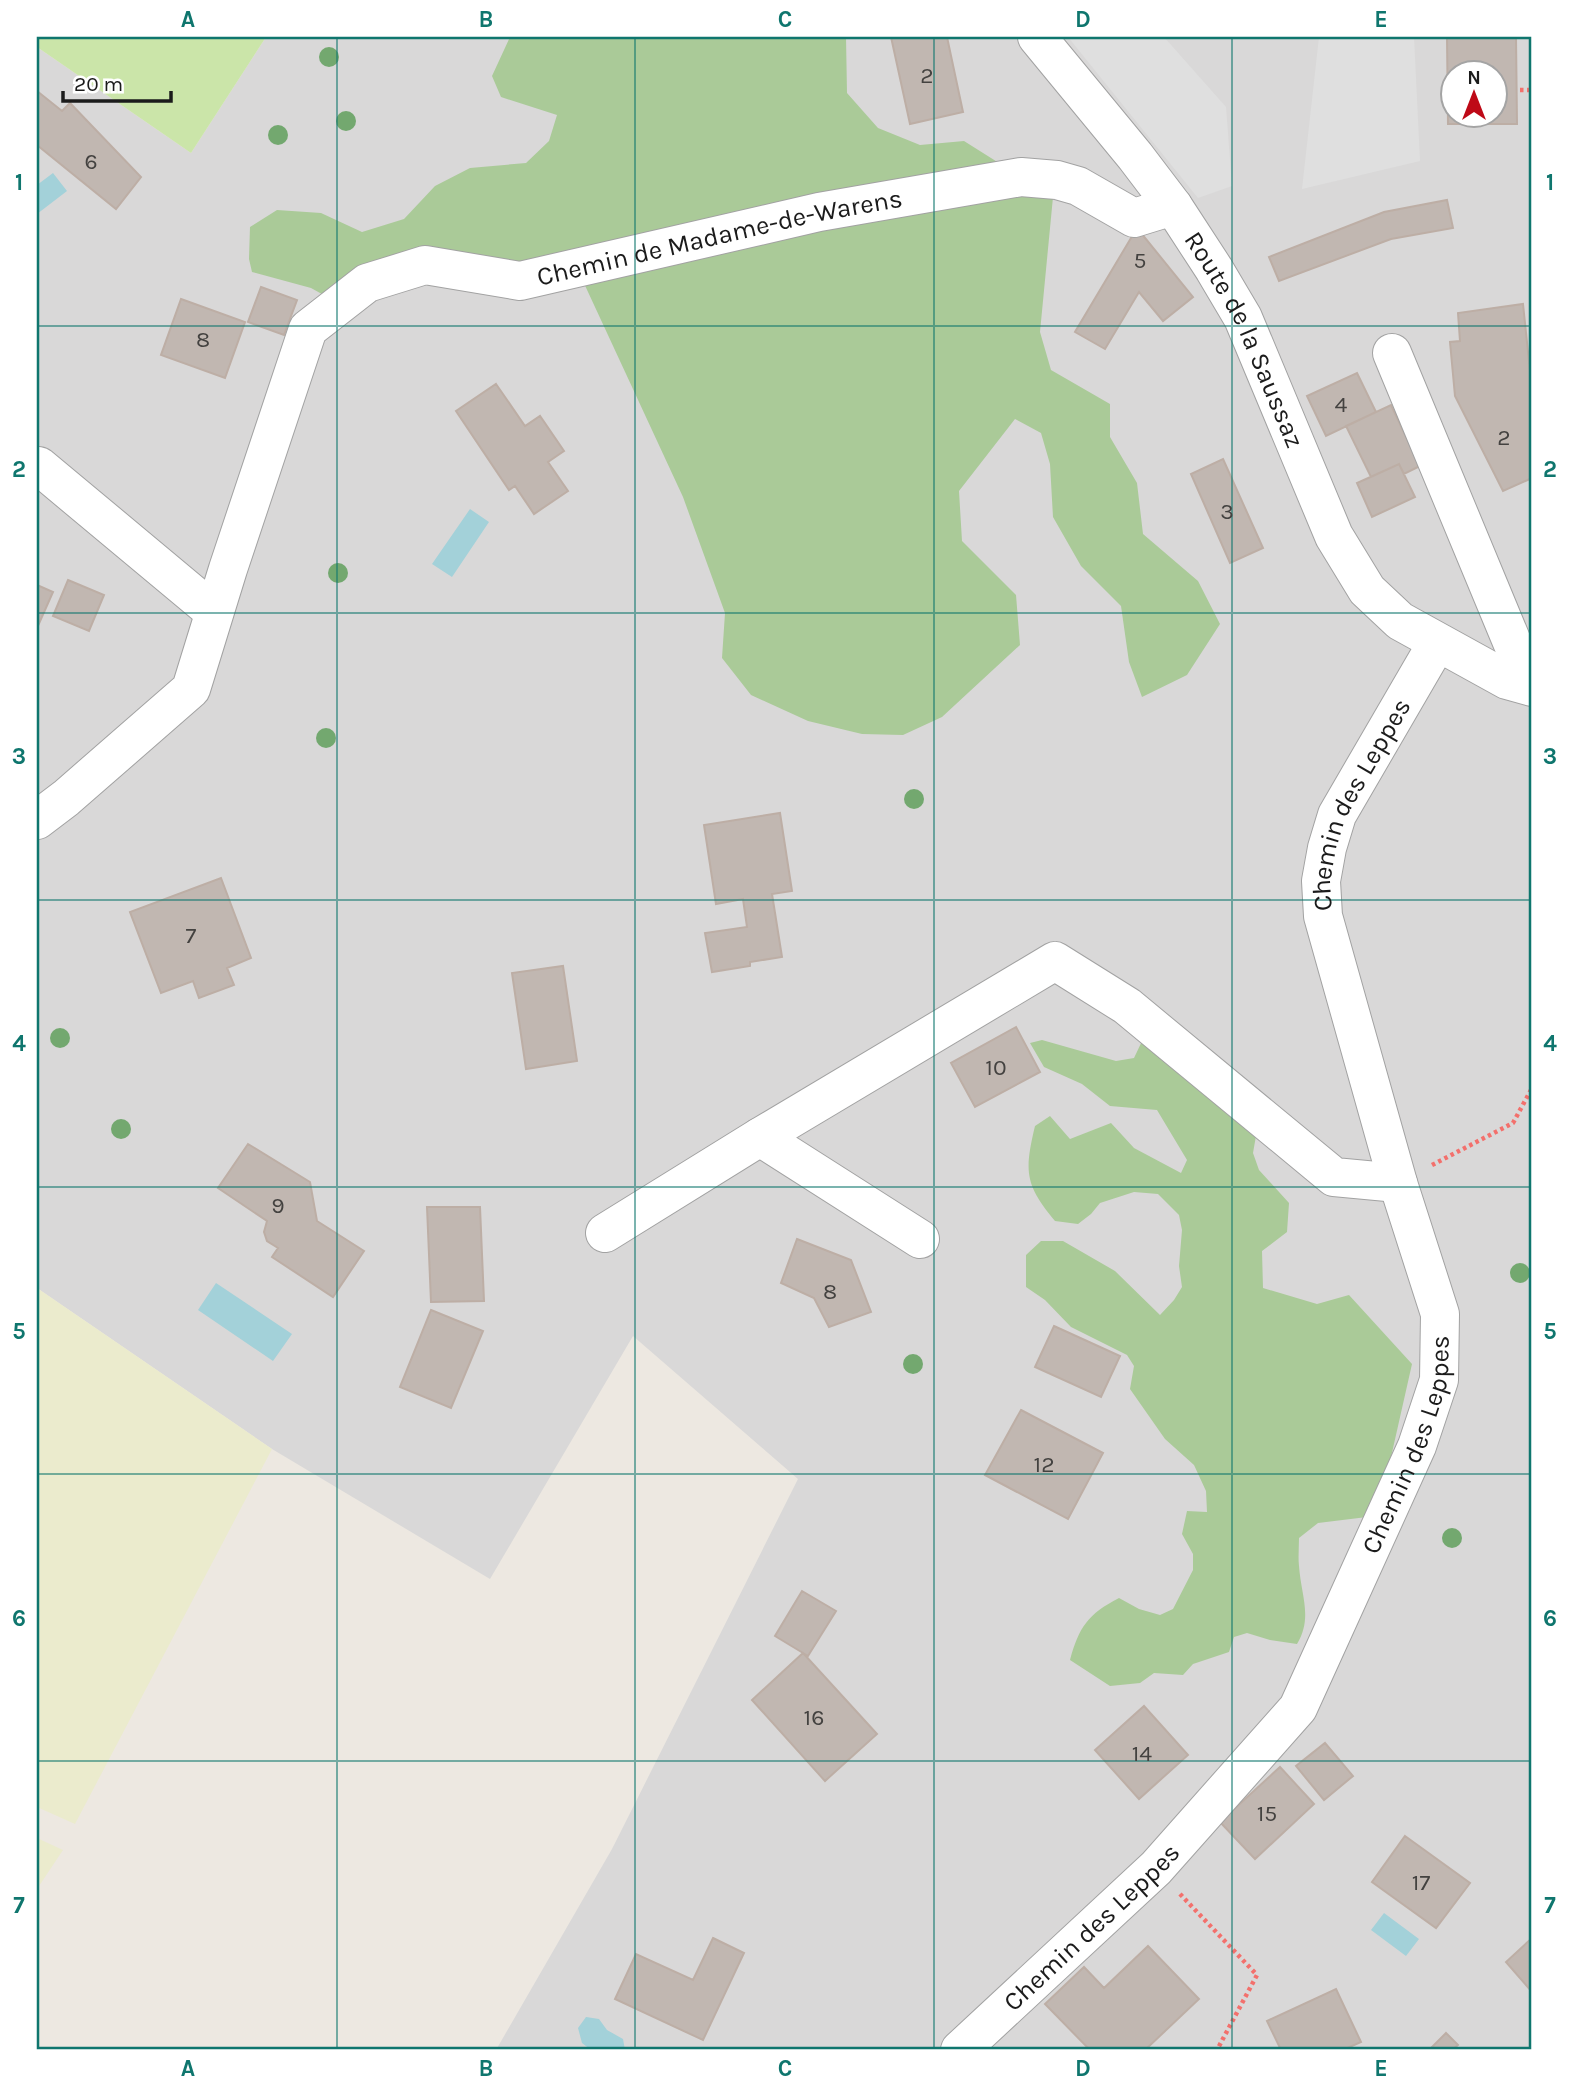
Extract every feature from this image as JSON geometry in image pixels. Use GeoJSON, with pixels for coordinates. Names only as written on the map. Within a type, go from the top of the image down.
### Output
{"type":"FeatureCollection","features":[{"type":"Feature","properties":{"kind":"street","name":"Route de la Saussaz"},"geometry":{"type":"LineString","coordinates":[[1037,37],[1135,156],[1173,206],[1214,269],[1242,318],[1334,536],[1367,590],[1400,621],[1437,643],[1527,665]]}},
{"type":"Feature","properties":{"kind":"street","name":"Chemin de Madame-de-Warens"},"geometry":{"type":"LineString","coordinates":[[37,820],[66,798],[191,688],[308,329],[367,283],[425,265],[520,281],[818,212],[1021,177],[1057,180],[1078,186],[1134,218],[1173,206]]}},
{"type":"Feature","properties":{"kind":"street"},"geometry":{"type":"LineString","coordinates":[[1392,353],[1527,665]]}},
{"type":"Feature","properties":{"kind":"street"},"geometry":{"type":"LineString","coordinates":[[37,467],[214,612]]}},
{"type":"Feature","properties":{"kind":"street","name":"Chemin des Leppes"},"geometry":{"type":"LineString","coordinates":[[960,2050],[1156,1868],[1298,1708],[1417,1446],[1439,1380],[1440,1314],[1398,1183],[1323,916],[1321,881],[1337,815],[1437,643]]}},
{"type":"Feature","properties":{"kind":"street"},"geometry":{"type":"LineString","coordinates":[[605,1233],[760,1136],[1055,961],[1127,1006],[1334,1177],[1398,1183]]}},
{"type":"Feature","properties":{"kind":"street"},"geometry":{"type":"LineString","coordinates":[[760,1136],[920,1239]]}},
{"type":"Feature","properties":{"kind":"path"},"geometry":{"type":"LineString","coordinates":[[1520,90],[1532,90]]}},
{"type":"Feature","properties":{"kind":"path"},"geometry":{"type":"LineString","coordinates":[[1398,1183],[1513,1123],[1532,1088]]}},
{"type":"Feature","properties":{"kind":"path"},"geometry":{"type":"LineString","coordinates":[[1156,1868],[1258,1975],[1217,2050]]}},
{"type":"Feature","properties":{"kind":"shaded area"},"geometry":{"type":"Polygon","coordinates":[[[266,37],[1532,37],[1532,2050],[496,2050],[612,1849],[798,1479],[633,1336],[490,1579],[272,1449],[37,1288],[37,47],[191,153],[266,37]]]}},
{"type":"Feature","properties":{"kind":"shaded area"},"geometry":{"type":"Polygon","coordinates":[[[1068,37],[1164,37],[1226,107],[1232,186],[1198,198],[1068,37]]]}},
{"type":"Feature","properties":{"kind":"shaded area"},"geometry":{"type":"Polygon","coordinates":[[[1319,37],[1414,37],[1420,161],[1302,189],[1319,37]]]}},
{"type":"Feature","properties":{"kind":"green space"},"geometry":{"type":"Polygon","coordinates":[[[37,37],[266,37],[191,153],[37,47],[37,37]]]}},
{"type":"Feature","properties":{"kind":"green space"},"geometry":{"type":"Polygon","coordinates":[[[510,37],[846,37],[847,93],[878,128],[920,145],[964,141],[1053,197],[1040,332],[1051,370],[1110,404],[1110,437],[1137,483],[1143,534],[1198,581],[1220,624],[1187,675],[1142,697],[1129,662],[1121,606],[1081,566],[1053,517],[1050,464],[1041,433],[1015,419],[959,491],[962,541],[1016,595],[1020,645],[942,717],[903,735],[862,734],[808,721],[751,695],[722,658],[725,613],[683,497],[582,279],[425,265],[340,304],[311,288],[252,272],[249,259],[250,227],[277,210],[321,213],[362,232],[404,219],[435,186],[470,168],[526,163],[549,141],[557,115],[501,97],[492,76],[510,37]]]}},
{"type":"Feature","properties":{"kind":"green space"},"geometry":{"type":"Polygon","coordinates":[[[1144,1037],[1257,1130],[1253,1153],[1259,1170],[1289,1203],[1287,1232],[1262,1251],[1263,1288],[1317,1304],[1349,1295],[1412,1364],[1382,1497],[1367,1517],[1318,1523],[1299,1538],[1305,1616],[1297,1644],[1247,1633],[1234,1637],[1229,1652],[1193,1664],[1183,1675],[1154,1673],[1140,1683],[1110,1686],[1070,1660],[1081,1630],[1092,1616],[1119,1598],[1139,1609],[1160,1615],[1173,1609],[1193,1570],[1193,1554],[1182,1534],[1187,1511],[1207,1512],[1206,1491],[1194,1465],[1165,1439],[1130,1389],[1134,1366],[1127,1355],[1071,1327],[1045,1300],[1026,1287],[1026,1255],[1041,1241],[1063,1241],[1115,1271],[1160,1315],[1182,1287],[1179,1266],[1182,1230],[1179,1215],[1158,1194],[1134,1192],[1100,1203],[1078,1224],[1055,1221],[1033,1187],[1029,1155],[1035,1126],[1050,1116],[1070,1139],[1111,1123],[1134,1148],[1181,1173],[1187,1160],[1157,1110],[1110,1106],[1082,1084],[1044,1067],[1030,1043],[1042,1040],[1116,1061],[1134,1058],[1144,1037]]]}},
{"type":"Feature","properties":{"kind":"green space"},"geometry":{"type":"Polygon","coordinates":[[[37,1288],[272,1449],[75,1824],[37,1807],[37,1288]]]}},
{"type":"Feature","properties":{"kind":"green space"},"geometry":{"type":"Polygon","coordinates":[[[37,1838],[63,1850],[37,1889],[37,1838]]]}},
{"type":"Feature","properties":{"kind":"water"},"geometry":{"type":"Polygon","coordinates":[[[53,173],[67,191],[37,214],[37,185],[53,173]]]}},
{"type":"Feature","properties":{"kind":"water"},"geometry":{"type":"Polygon","coordinates":[[[470,509],[489,522],[452,577],[432,564],[470,509]]]}},
{"type":"Feature","properties":{"kind":"water"},"geometry":{"type":"Polygon","coordinates":[[[216,1283],[292,1334],[273,1361],[198,1310],[216,1283]]]}},
{"type":"Feature","properties":{"kind":"water"},"geometry":{"type":"Polygon","coordinates":[[[1384,1913],[1419,1939],[1406,1956],[1371,1930],[1384,1913]]]}},
{"type":"Feature","properties":{"kind":"water"},"geometry":{"type":"Polygon","coordinates":[[[586,2017],[599,2019],[607,2030],[623,2039],[625,2050],[591,2050],[582,2043],[578,2028],[586,2017]]]}},
{"type":"Feature","properties":{"kind":"building"},"geometry":{"type":"Polygon","coordinates":[[[891,37],[947,37],[963,112],[910,124],[891,37]]]}},
{"type":"Feature","properties":{"kind":"building"},"geometry":{"type":"Polygon","coordinates":[[[1447,37],[1516,37],[1517,124],[1510,124],[1510,60],[1447,60],[1447,37]]]}},
{"type":"Feature","properties":{"kind":"building"},"geometry":{"type":"Polygon","coordinates":[[[37,91],[62,111],[70,103],[141,177],[116,209],[37,145],[37,91]]]}},
{"type":"Feature","properties":{"kind":"building"},"geometry":{"type":"Polygon","coordinates":[[[1447,200],[1453,228],[1391,239],[1279,281],[1269,257],[1384,212],[1447,200]]]}},
{"type":"Feature","properties":{"kind":"building"},"geometry":{"type":"Polygon","coordinates":[[[1137,228],[1193,297],[1163,321],[1139,292],[1105,349],[1075,332],[1137,228]]]}},
{"type":"Feature","properties":{"kind":"building"},"geometry":{"type":"Polygon","coordinates":[[[261,287],[297,300],[284,335],[248,322],[261,287]]]}},
{"type":"Feature","properties":{"kind":"building"},"geometry":{"type":"Polygon","coordinates":[[[181,299],[245,322],[225,378],[161,355],[181,299]]]}},
{"type":"Feature","properties":{"kind":"building"},"geometry":{"type":"Polygon","coordinates":[[[1523,304],[1532,390],[1532,478],[1503,491],[1455,396],[1450,342],[1460,341],[1458,313],[1523,304]]]}},
{"type":"Feature","properties":{"kind":"building"},"geometry":{"type":"Polygon","coordinates":[[[1357,373],[1376,412],[1326,436],[1307,396],[1357,373]]]}},
{"type":"Feature","properties":{"kind":"building"},"geometry":{"type":"Polygon","coordinates":[[[496,384],[525,426],[540,416],[564,451],[548,462],[568,491],[534,514],[515,486],[509,490],[456,411],[496,384]]]}},
{"type":"Feature","properties":{"kind":"building"},"geometry":{"type":"Polygon","coordinates":[[[1391,405],[1420,466],[1404,474],[1399,464],[1371,477],[1346,426],[1391,405]]]}},
{"type":"Feature","properties":{"kind":"building"},"geometry":{"type":"Polygon","coordinates":[[[1223,459],[1263,548],[1230,563],[1191,474],[1223,459]]]}},
{"type":"Feature","properties":{"kind":"building"},"geometry":{"type":"Polygon","coordinates":[[[1399,464],[1415,497],[1372,517],[1357,483],[1399,464]]]}},
{"type":"Feature","properties":{"kind":"building"},"geometry":{"type":"Polygon","coordinates":[[[68,580],[104,595],[89,631],[53,616],[68,580]]]}},
{"type":"Feature","properties":{"kind":"building"},"geometry":{"type":"Polygon","coordinates":[[[37,585],[53,592],[37,628],[37,585]]]}},
{"type":"Feature","properties":{"kind":"building"},"geometry":{"type":"Polygon","coordinates":[[[780,813],[792,891],[772,894],[782,957],[712,972],[705,933],[747,927],[743,899],[716,904],[704,825],[780,813]]]}},
{"type":"Feature","properties":{"kind":"building"},"geometry":{"type":"Polygon","coordinates":[[[221,878],[251,958],[227,968],[234,985],[199,998],[193,981],[161,993],[130,912],[221,878]]]}},
{"type":"Feature","properties":{"kind":"building"},"geometry":{"type":"Polygon","coordinates":[[[563,966],[577,1061],[526,1069],[512,973],[563,966]]]}},
{"type":"Feature","properties":{"kind":"building"},"geometry":{"type":"Polygon","coordinates":[[[1016,1027],[1040,1072],[975,1107],[951,1063],[1016,1027]]]}},
{"type":"Feature","properties":{"kind":"building"},"geometry":{"type":"Polygon","coordinates":[[[248,1144],[310,1182],[317,1221],[364,1251],[333,1297],[272,1257],[278,1248],[267,1241],[264,1232],[267,1221],[218,1188],[248,1144]]]}},
{"type":"Feature","properties":{"kind":"building"},"geometry":{"type":"Polygon","coordinates":[[[427,1207],[480,1207],[484,1301],[431,1302],[427,1207]]]}},
{"type":"Feature","properties":{"kind":"building"},"geometry":{"type":"Polygon","coordinates":[[[797,1239],[851,1260],[871,1312],[829,1327],[814,1298],[781,1283],[797,1239]]]}},
{"type":"Feature","properties":{"kind":"building"},"geometry":{"type":"Polygon","coordinates":[[[431,1310],[483,1331],[451,1408],[400,1387],[431,1310]]]}},
{"type":"Feature","properties":{"kind":"building"},"geometry":{"type":"Polygon","coordinates":[[[1054,1326],[1120,1356],[1101,1397],[1035,1367],[1054,1326]]]}},
{"type":"Feature","properties":{"kind":"building"},"geometry":{"type":"Polygon","coordinates":[[[1021,1410],[1103,1453],[1068,1519],[985,1475],[1021,1410]]]}},
{"type":"Feature","properties":{"kind":"building"},"geometry":{"type":"Polygon","coordinates":[[[802,1591],[836,1611],[808,1656],[775,1636],[802,1591]]]}},
{"type":"Feature","properties":{"kind":"building"},"geometry":{"type":"Polygon","coordinates":[[[803,1653],[877,1734],[825,1781],[752,1700],[803,1653]]]}},
{"type":"Feature","properties":{"kind":"building"},"geometry":{"type":"Polygon","coordinates":[[[1144,1706],[1188,1755],[1139,1799],[1095,1750],[1144,1706]]]}},
{"type":"Feature","properties":{"kind":"building"},"geometry":{"type":"Polygon","coordinates":[[[1325,1743],[1353,1776],[1324,1800],[1296,1766],[1325,1743]]]}},
{"type":"Feature","properties":{"kind":"building"},"geometry":{"type":"Polygon","coordinates":[[[1280,1767],[1314,1804],[1255,1859],[1220,1822],[1280,1767]]]}},
{"type":"Feature","properties":{"kind":"building"},"geometry":{"type":"Polygon","coordinates":[[[1405,1836],[1470,1883],[1436,1928],[1372,1882],[1405,1836]]]}},
{"type":"Feature","properties":{"kind":"building"},"geometry":{"type":"Polygon","coordinates":[[[713,1938],[744,1953],[703,2040],[615,1999],[636,1954],[693,1980],[713,1938]]]}},
{"type":"Feature","properties":{"kind":"building"},"geometry":{"type":"Polygon","coordinates":[[[1532,1938],[1532,1992],[1506,1962],[1532,1938]]]}},
{"type":"Feature","properties":{"kind":"building"},"geometry":{"type":"Polygon","coordinates":[[[1148,1946],[1199,1999],[1145,2050],[1090,2050],[1045,2004],[1084,1967],[1104,1988],[1148,1946]]]}},
{"type":"Feature","properties":{"kind":"building"},"geometry":{"type":"Polygon","coordinates":[[[1336,1989],[1361,2042],[1343,2050],[1281,2050],[1267,2021],[1336,1989]]]}},
{"type":"Feature","properties":{"kind":"building"},"geometry":{"type":"Polygon","coordinates":[[[1446,2033],[1458,2045],[1452,2050],[1429,2050],[1446,2033]]]}}]}
